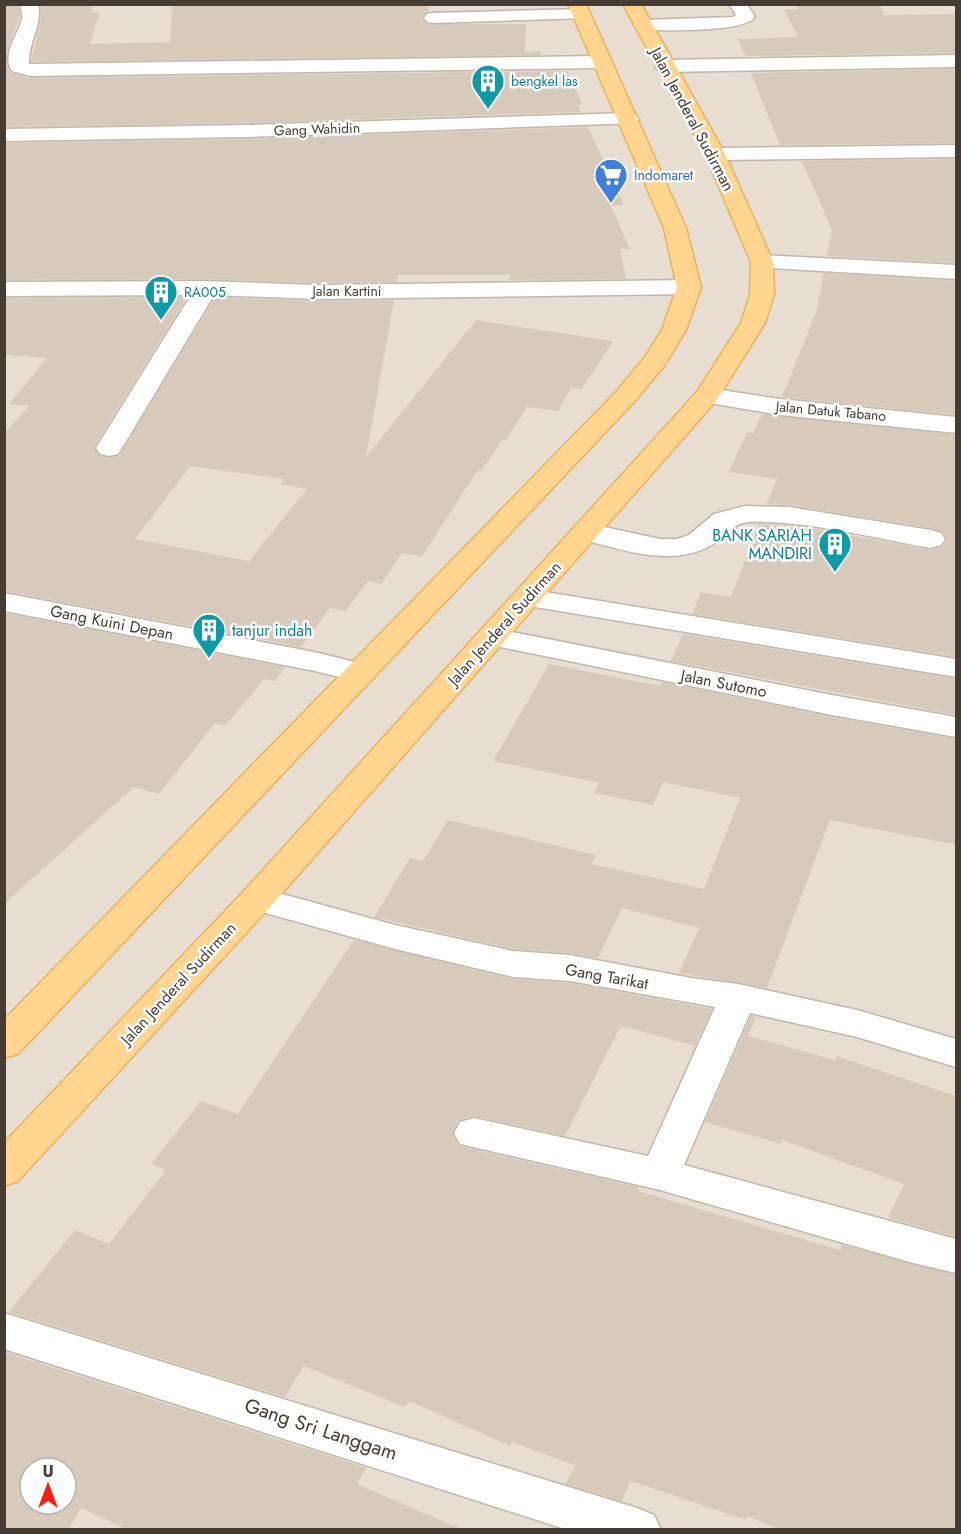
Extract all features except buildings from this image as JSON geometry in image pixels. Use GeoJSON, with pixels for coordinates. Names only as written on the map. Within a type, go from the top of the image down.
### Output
{"type":"FeatureCollection","features":[{"type":"Feature","properties":{"kind":"main road"},"geometry":{"type":"LineString","coordinates":[[4,1044],[625,397],[655,361],[674,330],[689,287],[675,228],[579,9]]}},
{"type":"Feature","properties":{"kind":"main road","name":"Jalan Jenderal Sudirman"},"geometry":{"type":"LineString","coordinates":[[4,1170],[257,899],[586,532],[706,396],[753,323],[762,295],[762,262],[715,154],[637,15]]}},
{"type":"Feature","properties":{"kind":"street"},"geometry":{"type":"LineString","coordinates":[[30,4],[32,17],[20,50],[19,67],[46,71],[602,62]]}},
{"type":"Feature","properties":{"kind":"street"},"geometry":{"type":"LineString","coordinates":[[637,15],[736,22],[747,17],[738,4]]}},
{"type":"Feature","properties":{"kind":"street"},"geometry":{"type":"LineString","coordinates":[[433,18],[579,9]]}},
{"type":"Feature","properties":{"kind":"street"},"geometry":{"type":"LineString","coordinates":[[4,33],[28,32]]}},
{"type":"Feature","properties":{"kind":"street"},"geometry":{"type":"LineString","coordinates":[[665,66],[957,61]]}},
{"type":"Feature","properties":{"kind":"street","name":"Gang Wahidin"},"geometry":{"type":"LineString","coordinates":[[4,135],[317,129],[628,119]]}},
{"type":"Feature","properties":{"kind":"street"},"geometry":{"type":"LineString","coordinates":[[715,154],[957,152]]}},
{"type":"Feature","properties":{"kind":"street"},"geometry":{"type":"LineString","coordinates":[[762,262],[957,272]]}},
{"type":"Feature","properties":{"kind":"street","name":"Jalan Kartini"},"geometry":{"type":"LineString","coordinates":[[4,289],[207,288],[315,292],[689,287]]}},
{"type":"Feature","properties":{"kind":"street"},"geometry":{"type":"LineString","coordinates":[[110,448],[207,288]]}},
{"type":"Feature","properties":{"kind":"street","name":"Jalan Datuk Tabano"},"geometry":{"type":"LineString","coordinates":[[706,396],[780,407],[957,425]]}},
{"type":"Feature","properties":{"kind":"street"},"geometry":{"type":"LineString","coordinates":[[586,532],[660,548],[681,548],[699,541],[724,520],[745,514],[789,515],[931,539]]}},
{"type":"Feature","properties":{"kind":"street"},"geometry":{"type":"LineString","coordinates":[[527,598],[957,668]]}},
{"type":"Feature","properties":{"kind":"street","name":"Gang Kuini Depan"},"geometry":{"type":"LineString","coordinates":[[4,602],[319,662],[359,673]]}},
{"type":"Feature","properties":{"kind":"street","name":"Jalan Sutomo"},"geometry":{"type":"LineString","coordinates":[[492,637],[832,705],[957,727]]}},
{"type":"Feature","properties":{"kind":"street","name":"Gang Tarikat"},"geometry":{"type":"LineString","coordinates":[[257,899],[395,937],[513,964],[570,968],[691,991],[738,997],[857,1024],[957,1053]]}},
{"type":"Feature","properties":{"kind":"street"},"geometry":{"type":"LineString","coordinates":[[660,1173],[738,997]]}},
{"type":"Feature","properties":{"kind":"street"},"geometry":{"type":"LineString","coordinates":[[474,1133],[660,1173],[914,1246],[957,1256]]}},
{"type":"Feature","properties":{"kind":"street","name":"Gang Sri Langgam"},"geometry":{"type":"LineString","coordinates":[[4,1331],[637,1530]]}},
{"type":"Feature","properties":{"kind":"shaded area"},"geometry":{"type":"Polygon","coordinates":[[[5,5],[956,5],[956,1529],[5,1530],[5,5]]]}},
{"type":"Feature","properties":{"kind":"place","name":"bengkel las"},"geometry":{"type":"Point","coordinates":[488,110]}},
{"type":"Feature","properties":{"kind":"place","name":"Indomaret"},"geometry":{"type":"Point","coordinates":[611,204]}},
{"type":"Feature","properties":{"kind":"place","name":"RA005"},"geometry":{"type":"Point","coordinates":[161,321]}},
{"type":"Feature","properties":{"kind":"place","name":"BANK SARIAH MANDIRI"},"geometry":{"type":"Point","coordinates":[835,573]}},
{"type":"Feature","properties":{"kind":"place","name":"tanjur indah"},"geometry":{"type":"Point","coordinates":[209,659]}}]}
